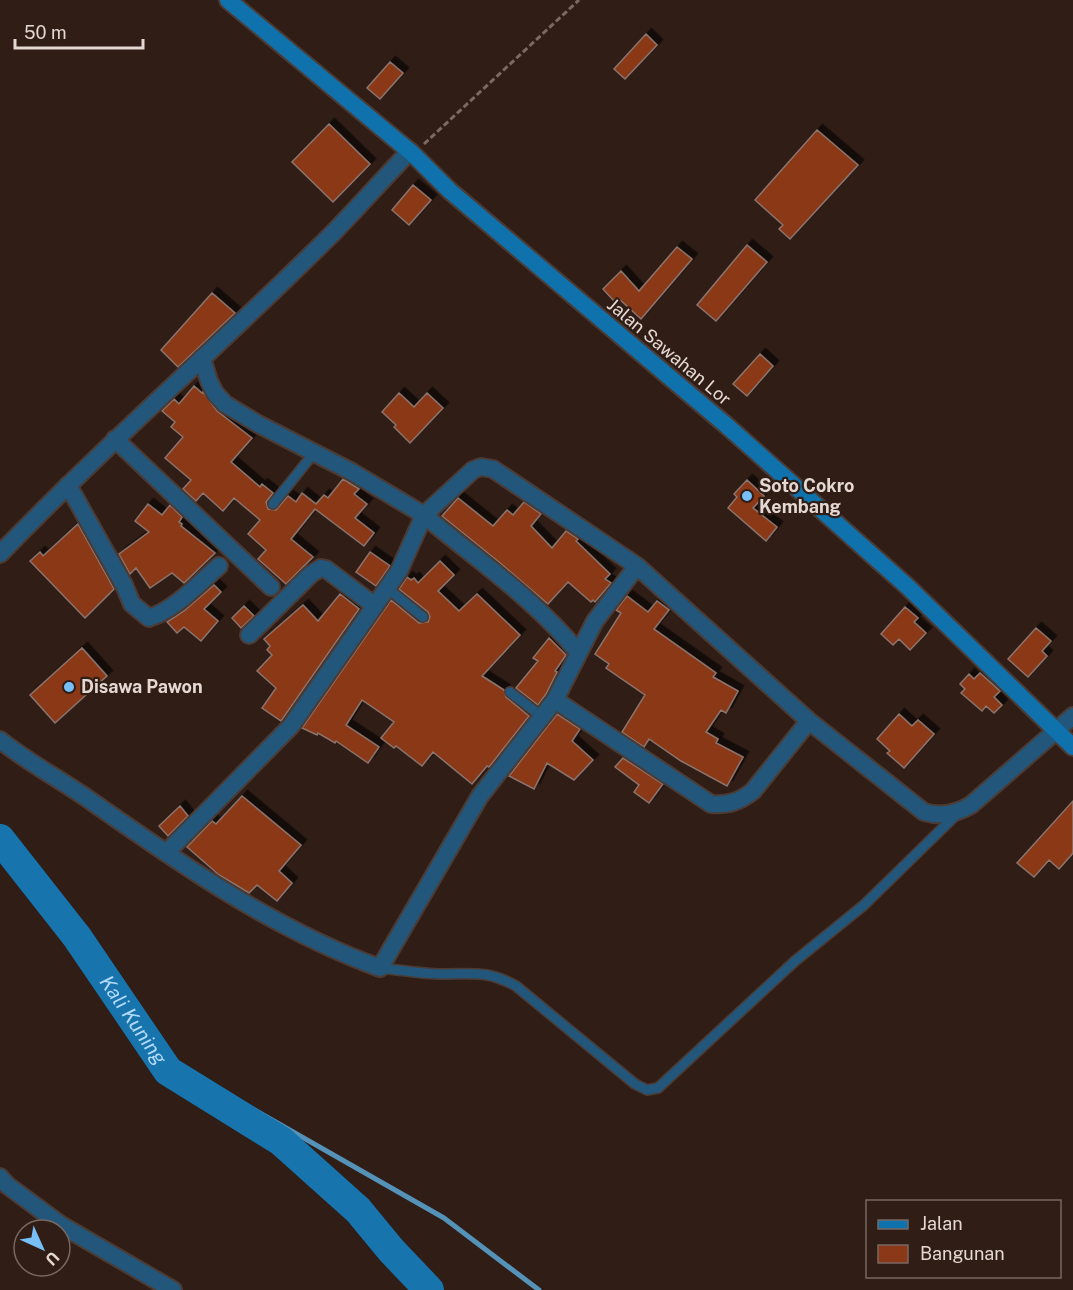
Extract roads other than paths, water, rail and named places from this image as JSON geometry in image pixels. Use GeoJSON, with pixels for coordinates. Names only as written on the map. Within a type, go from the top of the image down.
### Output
{"type":"FeatureCollection","features":[{"type":"Feature","properties":{"kind":"main road","name":"Jalan Sawahan Lor"},"geometry":{"type":"LineString","coordinates":[[228,0],[411,152],[450,190],[726,425],[908,587],[1073,747]]}},
{"type":"Feature","properties":{"kind":"street"},"geometry":{"type":"LineString","coordinates":[[0,554],[68,484],[335,230],[411,152]]}},
{"type":"Feature","properties":{"kind":"street"},"geometry":{"type":"LineString","coordinates":[[202,358],[209,381],[215,393],[225,404],[258,424],[352,472],[424,515],[537,609],[559,629],[578,652]]}},
{"type":"Feature","properties":{"kind":"street"},"geometry":{"type":"LineString","coordinates":[[115,439],[271,587]]}},
{"type":"Feature","properties":{"kind":"street"},"geometry":{"type":"LineString","coordinates":[[166,853],[291,726],[399,571],[424,515],[473,470],[481,467],[493,469],[637,566],[809,721],[924,812],[944,815],[960,812],[1073,716]]}},
{"type":"Feature","properties":{"kind":"street"},"geometry":{"type":"LineString","coordinates":[[68,484],[124,585],[132,604],[148,618],[171,608],[219,566]]}},
{"type":"Feature","properties":{"kind":"street"},"geometry":{"type":"LineString","coordinates":[[0,740],[187,868],[260,911],[380,969],[480,796],[555,700],[595,621],[637,566]]}},
{"type":"Feature","properties":{"kind":"street"},"geometry":{"type":"LineString","coordinates":[[249,635],[311,574],[321,568],[326,569],[375,606]]}},
{"type":"Feature","properties":{"kind":"street"},"geometry":{"type":"LineString","coordinates":[[555,700],[711,804],[727,805],[742,800],[748,795],[809,721]]}},
{"type":"Feature","properties":{"kind":"street"},"geometry":{"type":"LineString","coordinates":[[0,1177],[61,1226],[173,1290]]}},
{"type":"Feature","properties":{"kind":"lane"},"geometry":{"type":"LineString","coordinates":[[273,504],[314,453]]}},
{"type":"Feature","properties":{"kind":"lane"},"geometry":{"type":"LineString","coordinates":[[387,588],[423,617]]}},
{"type":"Feature","properties":{"kind":"lane"},"geometry":{"type":"LineString","coordinates":[[510,692],[541,716]]}},
{"type":"Feature","properties":{"kind":"lane"},"geometry":{"type":"LineString","coordinates":[[380,969],[441,974],[475,973],[499,977],[516,986],[635,1084],[647,1090],[658,1088],[795,961],[864,905],[960,812]]}},
{"type":"Feature","properties":{"kind":"waterway","name":"Kali Kuning"},"geometry":{"type":"LineString","coordinates":[[0,839],[77,937],[168,1071],[281,1141],[358,1210],[391,1250],[429,1290]]}},
{"type":"Feature","properties":{"kind":"waterway"},"geometry":{"type":"LineString","coordinates":[[165,1054],[174,1064],[444,1218],[539,1290]]}},
{"type":"Feature","properties":{"kind":"place","name":"Soto Cokro Kembang"},"geometry":{"type":"Point","coordinates":[747,496]}},
{"type":"Feature","properties":{"kind":"place","name":"Disawa Pawon"},"geometry":{"type":"Point","coordinates":[69,687]}}]}
